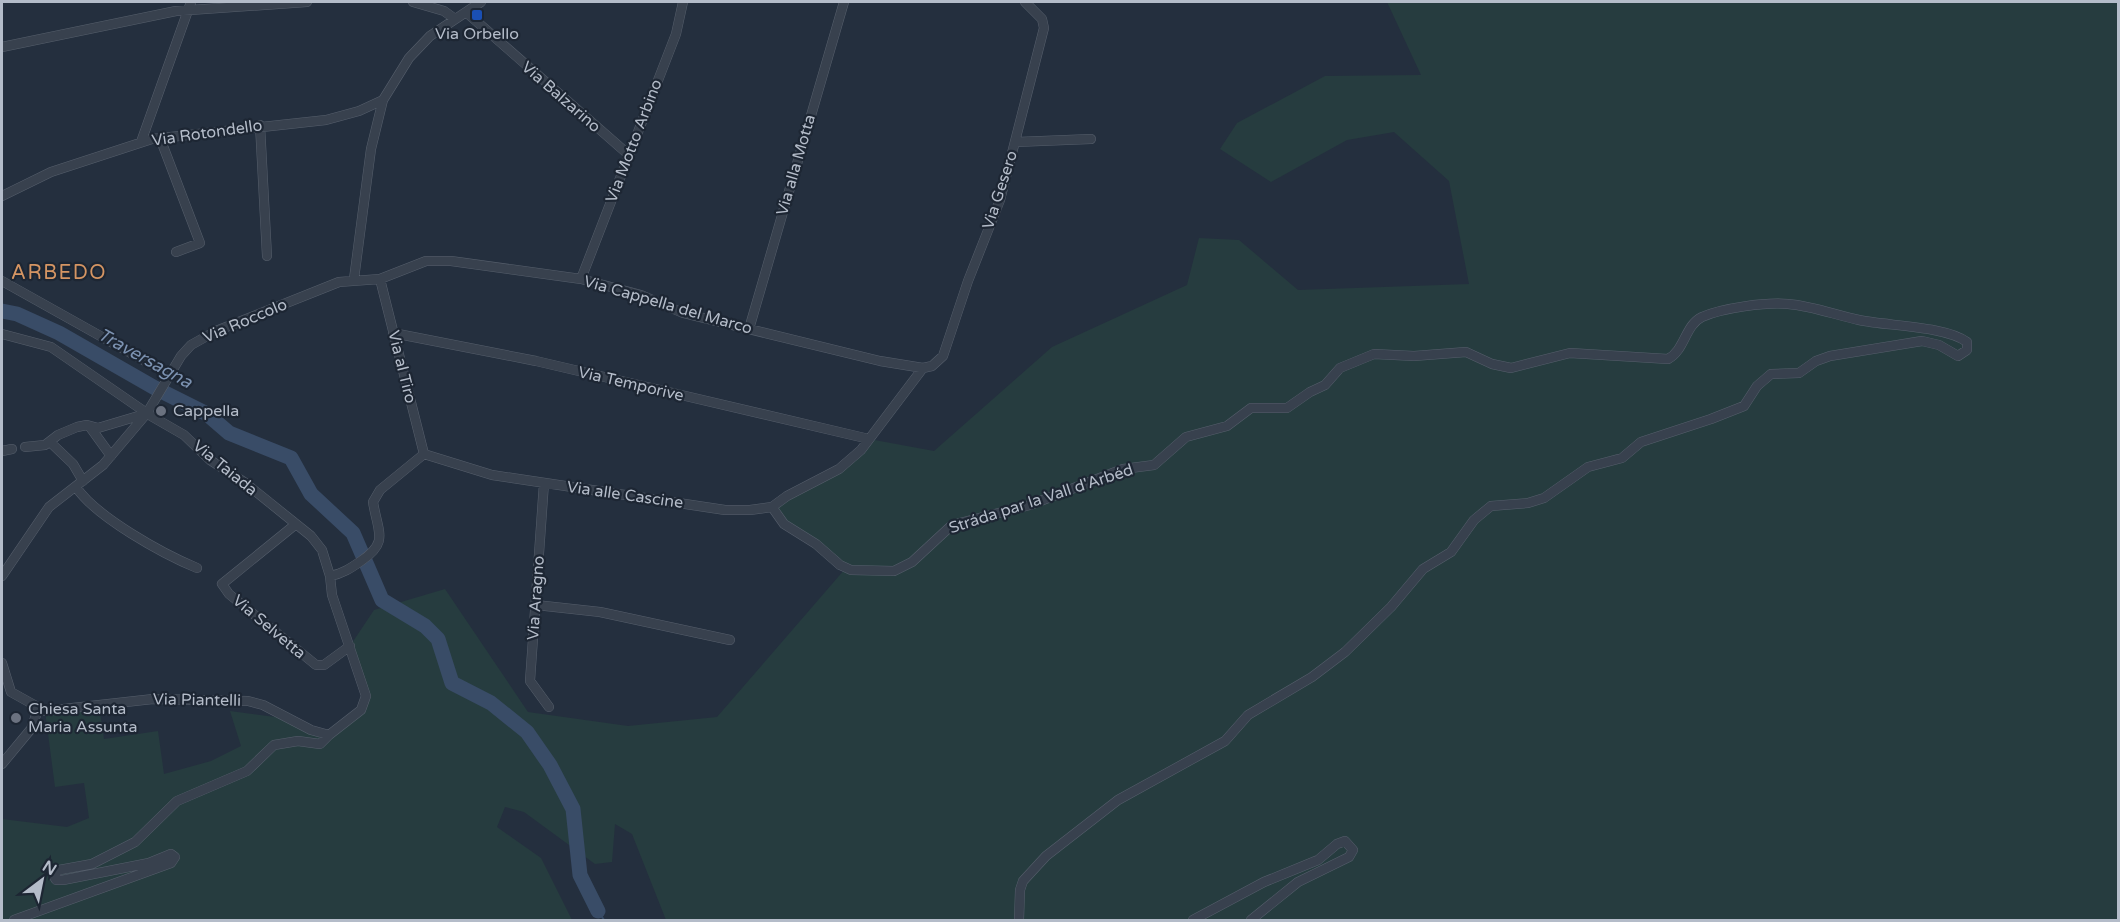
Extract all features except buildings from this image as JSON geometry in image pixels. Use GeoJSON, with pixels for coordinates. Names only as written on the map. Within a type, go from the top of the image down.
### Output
{"type":"FeatureCollection","features":[{"type":"Feature","properties":{"kind":"street"},"geometry":{"type":"LineString","coordinates":[[141,142],[191,2]]}},
{"type":"Feature","properties":{"kind":"street"},"geometry":{"type":"LineString","coordinates":[[2,46],[176,12],[187,13],[307,2]]}},
{"type":"Feature","properties":{"kind":"street"},"geometry":{"type":"LineString","coordinates":[[413,2],[444,11],[455,19]]}},
{"type":"Feature","properties":{"kind":"street"},"geometry":{"type":"LineString","coordinates":[[354,279],[371,148],[383,100],[409,58],[430,36],[481,2]]}},
{"type":"Feature","properties":{"kind":"street","name":"Via Motto Arbino"},"geometry":{"type":"LineString","coordinates":[[581,279],[676,34],[682,2]]}},
{"type":"Feature","properties":{"kind":"street","name":"Via alla Motta"},"geometry":{"type":"LineString","coordinates":[[749,329],[844,2]]}},
{"type":"Feature","properties":{"kind":"street","name":"Via Gesero"},"geometry":{"type":"LineString","coordinates":[[923,368],[932,366],[943,356],[968,281],[1000,200],[1044,28],[1042,19],[1025,2]]}},
{"type":"Feature","properties":{"kind":"street","name":"Via Balzarino"},"geometry":{"type":"LineString","coordinates":[[467,13],[629,155]]}},
{"type":"Feature","properties":{"kind":"street","name":"Via Rotondello"},"geometry":{"type":"LineString","coordinates":[[2,196],[51,172],[141,142],[260,125],[338,117],[383,100]]}},
{"type":"Feature","properties":{"kind":"street"},"geometry":{"type":"LineString","coordinates":[[260,125],[267,256]]}},
{"type":"Feature","properties":{"kind":"street"},"geometry":{"type":"LineString","coordinates":[[160,138],[200,243],[176,252]]}},
{"type":"Feature","properties":{"kind":"street"},"geometry":{"type":"LineString","coordinates":[[1016,142],[1091,139]]}},
{"type":"Feature","properties":{"kind":"street","name":"Via Cappella del Marco"},"geometry":{"type":"LineString","coordinates":[[343,281],[380,279],[419,264],[442,260],[581,279],[641,295],[683,313],[880,361],[923,368]]}},
{"type":"Feature","properties":{"kind":"street","name":"Via al Tiro"},"geometry":{"type":"LineString","coordinates":[[380,279],[424,454]]}},
{"type":"Feature","properties":{"kind":"street"},"geometry":{"type":"LineString","coordinates":[[2,281],[169,378]]}},
{"type":"Feature","properties":{"kind":"street","name":"Via Roccolo"},"geometry":{"type":"LineString","coordinates":[[2,576],[41,516],[60,497],[80,484],[111,456],[147,414],[186,351],[205,336],[343,281]]}},
{"type":"Feature","properties":{"kind":"street","name":"Stráda par la Vall d'Arbéd"},"geometry":{"type":"LineString","coordinates":[[772,507],[784,524],[816,544],[840,565],[851,570],[886,573],[912,562],[952,525],[1030,506],[1123,469],[1154,465],[1186,436],[1227,426],[1257,406],[1287,408],[1325,385],[1340,368],[1374,354],[1414,356],[1466,352],[1492,364],[1511,368],[1570,353],[1668,359],[1677,351],[1697,320],[1712,314],[1770,303],[1800,306],[1892,327],[1924,329],[1967,342],[1967,350],[1958,356],[1939,345],[1923,341],[1830,356],[1816,361],[1799,373],[1771,374],[1757,386],[1744,406],[1730,413],[1641,442],[1622,458],[1587,467],[1544,498],[1528,503],[1491,506],[1474,520],[1451,552],[1423,569],[1391,607],[1345,652],[1312,677],[1248,716],[1225,741],[1125,796],[1046,856],[1023,881],[1020,890],[1020,921]]}},
{"type":"Feature","properties":{"kind":"street","name":"Via Temporive"},"geometry":{"type":"LineString","coordinates":[[393,333],[536,361],[868,440]]}},
{"type":"Feature","properties":{"kind":"street","name":"Via Taiada"},"geometry":{"type":"LineString","coordinates":[[2,334],[51,347],[147,414],[184,435],[210,460],[296,524],[319,546],[330,576],[332,596],[366,700],[361,710],[341,728],[329,735]]}},
{"type":"Feature","properties":{"kind":"street","name":"Via alle Cascine"},"geometry":{"type":"LineString","coordinates":[[424,454],[492,475],[544,483],[725,510],[772,507],[788,496],[839,470],[868,440],[923,368]]}},
{"type":"Feature","properties":{"kind":"street"},"geometry":{"type":"LineString","coordinates":[[25,447],[51,443],[58,435],[76,427],[98,428],[147,414]]}},
{"type":"Feature","properties":{"kind":"street"},"geometry":{"type":"LineString","coordinates":[[90,427],[111,456]]}},
{"type":"Feature","properties":{"kind":"street"},"geometry":{"type":"LineString","coordinates":[[51,443],[73,464],[90,503],[145,541],[197,568]]}},
{"type":"Feature","properties":{"kind":"street"},"geometry":{"type":"LineString","coordinates":[[2,451],[12,449]]}},
{"type":"Feature","properties":{"kind":"street"},"geometry":{"type":"LineString","coordinates":[[330,576],[351,568],[376,551],[380,540],[373,502],[375,497],[380,490],[424,454]]}},
{"type":"Feature","properties":{"kind":"street","name":"Via Aragno"},"geometry":{"type":"LineString","coordinates":[[544,483],[530,681],[549,707]]}},
{"type":"Feature","properties":{"kind":"street","name":"Via Selvetta"},"geometry":{"type":"LineString","coordinates":[[296,524],[222,584],[229,594],[316,665],[324,664],[350,646]]}},
{"type":"Feature","properties":{"kind":"street"},"geometry":{"type":"LineString","coordinates":[[536,605],[600,612],[730,640]]}},
{"type":"Feature","properties":{"kind":"street"},"geometry":{"type":"LineString","coordinates":[[2,663],[11,692],[42,709],[31,729],[2,764]]}},
{"type":"Feature","properties":{"kind":"street","name":"Via Piantelli"},"geometry":{"type":"LineString","coordinates":[[42,709],[192,697],[248,701],[263,705],[310,730],[329,735]]}},
{"type":"Feature","properties":{"kind":"street"},"geometry":{"type":"LineString","coordinates":[[14,921],[171,863],[175,857],[171,854],[149,863],[63,880],[56,880],[53,875],[59,870],[92,864],[135,842],[177,801],[248,771],[274,745],[298,741],[320,744],[329,735]]}},
{"type":"Feature","properties":{"kind":"street"},"geometry":{"type":"LineString","coordinates":[[1193,921],[1264,882],[1318,860],[1340,842],[1345,841],[1352,846],[1353,850],[1349,857],[1298,882],[1251,921]]}},
{"type":"Feature","properties":{"kind":"green space"},"geometry":{"type":"Polygon","coordinates":[[[1387,2],[2118,2],[2118,920],[666,920],[632,834],[615,824],[612,862],[595,864],[524,812],[505,807],[497,827],[541,858],[572,920],[2,920],[2,819],[67,827],[89,818],[84,783],[55,787],[45,711],[99,705],[104,739],[158,731],[164,774],[211,761],[241,746],[230,711],[283,718],[325,734],[365,703],[350,646],[374,610],[445,589],[528,712],[628,726],[717,717],[845,569],[802,535],[772,507],[839,469],[869,439],[934,451],[1052,347],[1187,285],[1199,238],[1239,240],[1298,290],[1469,284],[1449,181],[1394,132],[1347,140],[1271,182],[1220,149],[1237,123],[1325,76],[1421,75],[1387,2]]]}},
{"type":"Feature","properties":{"kind":"waterway","name":"Traversagna"},"geometry":{"type":"LineString","coordinates":[[2,311],[17,314],[59,333],[155,388],[207,414],[229,433],[291,458],[311,494],[353,533],[382,600],[425,626],[438,639],[452,683],[491,703],[527,732],[550,765],[573,809],[580,875],[598,911]]}},
{"type":"Feature","properties":{"kind":"waterway","name":"Traversagna"},"geometry":{"type":"LineString","coordinates":[[598,911],[604,920]]}},
{"type":"Feature","properties":{"kind":"place","name":"Via Orbello"},"geometry":{"type":"Point","coordinates":[477,15]}},
{"type":"Feature","properties":{"kind":"place","name":"Cappella"},"geometry":{"type":"Point","coordinates":[161,411]}},
{"type":"Feature","properties":{"kind":"place","name":"Chiesa Santa Maria Assunta"},"geometry":{"type":"Point","coordinates":[16,718]}},
{"type":"Feature","properties":{"kind":"district","name":"ARBEDO"},"geometry":{"type":"Point","coordinates":[59,273]}}]}
